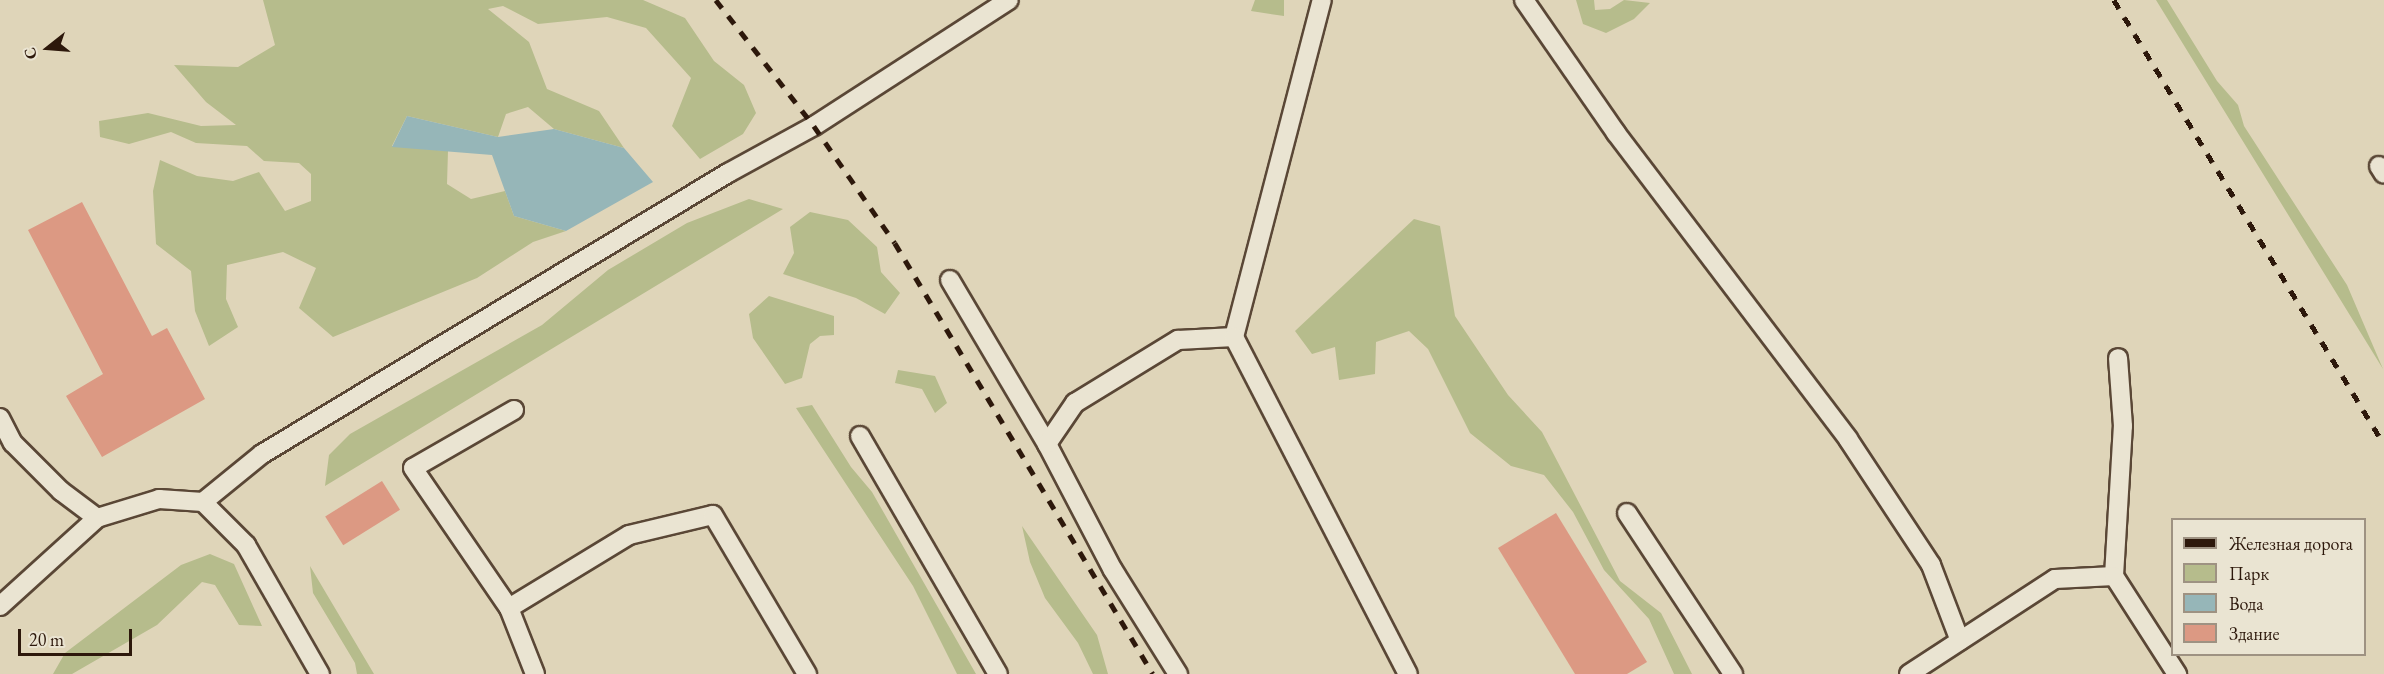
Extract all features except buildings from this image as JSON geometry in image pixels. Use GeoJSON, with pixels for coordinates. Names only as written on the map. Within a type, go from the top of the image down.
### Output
{"type":"FeatureCollection","features":[{"type":"Feature","properties":{"kind":"lane"},"geometry":{"type":"LineString","coordinates":[[203,502],[262,454],[814,126],[1009,0]]}},
{"type":"Feature","properties":{"kind":"lane"},"geometry":{"type":"LineString","coordinates":[[1322,0],[1234,337],[1408,674]]}},
{"type":"Feature","properties":{"kind":"lane"},"geometry":{"type":"LineString","coordinates":[[1524,0],[1616,133],[1848,440],[1931,566],[1960,641]]}},
{"type":"Feature","properties":{"kind":"lane"},"geometry":{"type":"LineString","coordinates":[[950,280],[1047,444],[1113,570],[1178,674]]}},
{"type":"Feature","properties":{"kind":"lane"},"geometry":{"type":"LineString","coordinates":[[1047,444],[1075,403],[1178,340],[1234,337]]}},
{"type":"Feature","properties":{"kind":"lane"},"geometry":{"type":"LineString","coordinates":[[2118,357],[2122,426],[2114,576],[2177,674]]}},
{"type":"Feature","properties":{"kind":"lane"},"geometry":{"type":"LineString","coordinates":[[514,410],[413,468],[509,608],[535,674]]}},
{"type":"Feature","properties":{"kind":"lane"},"geometry":{"type":"LineString","coordinates":[[0,418],[29,459],[61,491],[97,518]]}},
{"type":"Feature","properties":{"kind":"lane"},"geometry":{"type":"LineString","coordinates":[[860,436],[998,674]]}},
{"type":"Feature","properties":{"kind":"lane"},"geometry":{"type":"LineString","coordinates":[[0,606],[8,592],[97,518],[159,499],[203,502],[246,544],[320,674]]}},
{"type":"Feature","properties":{"kind":"lane"},"geometry":{"type":"LineString","coordinates":[[1627,513],[1733,674]]}},
{"type":"Feature","properties":{"kind":"lane"},"geometry":{"type":"LineString","coordinates":[[509,608],[629,535],[713,515],[807,674]]}},
{"type":"Feature","properties":{"kind":"lane"},"geometry":{"type":"LineString","coordinates":[[1909,674],[2055,579],[2114,576]]}},
{"type":"Feature","properties":{"kind":"green space"},"geometry":{"type":"Polygon","coordinates":[[[263,0],[643,0],[685,18],[714,61],[744,85],[756,113],[743,134],[700,159],[672,126],[691,78],[646,28],[607,17],[538,24],[503,6],[488,9],[529,42],[547,89],[599,111],[624,148],[554,129],[528,107],[506,114],[498,137],[407,116],[392,146],[448,151],[447,184],[471,199],[505,191],[514,216],[566,231],[533,242],[477,278],[333,337],[299,308],[316,268],[283,252],[227,265],[226,299],[238,327],[209,346],[195,311],[191,271],[156,244],[153,191],[160,160],[197,176],[233,181],[259,172],[285,211],[311,201],[311,174],[299,163],[264,161],[247,146],[196,143],[171,132],[129,144],[100,137],[99,121],[148,113],[201,126],[236,125],[206,102],[174,65],[238,67],[275,45],[263,0]]]}},
{"type":"Feature","properties":{"kind":"green space"},"geometry":{"type":"Polygon","coordinates":[[[1255,0],[1284,0],[1284,16],[1251,11],[1255,0]]]}},
{"type":"Feature","properties":{"kind":"green space"},"geometry":{"type":"Polygon","coordinates":[[[1576,0],[1594,0],[1595,10],[1610,9],[1624,0],[1650,3],[1634,19],[1606,33],[1583,24],[1576,0]]]}},
{"type":"Feature","properties":{"kind":"green space"},"geometry":{"type":"Polygon","coordinates":[[[2156,0],[2167,0],[2217,81],[2238,105],[2244,126],[2347,285],[2383,369],[2156,0]]]}},
{"type":"Feature","properties":{"kind":"green space"},"geometry":{"type":"Polygon","coordinates":[[[749,199],[783,209],[325,486],[329,455],[350,434],[542,325],[608,270],[687,223],[749,199]]]}},
{"type":"Feature","properties":{"kind":"green space"},"geometry":{"type":"Polygon","coordinates":[[[810,212],[848,220],[877,247],[881,272],[900,293],[885,314],[856,298],[783,274],[794,253],[790,227],[810,212]]]}},
{"type":"Feature","properties":{"kind":"green space"},"geometry":{"type":"Polygon","coordinates":[[[1414,219],[1440,226],[1455,316],[1508,395],[1542,432],[1620,581],[1661,613],[1692,674],[1674,674],[1649,619],[1604,570],[1573,512],[1544,475],[1511,466],[1470,433],[1428,349],[1409,331],[1376,342],[1375,374],[1339,380],[1335,347],[1312,354],[1295,331],[1414,219]]]}},
{"type":"Feature","properties":{"kind":"green space"},"geometry":{"type":"Polygon","coordinates":[[[769,296],[834,316],[834,335],[820,336],[810,344],[802,378],[785,384],[753,338],[749,314],[769,296]]]}},
{"type":"Feature","properties":{"kind":"green space"},"geometry":{"type":"Polygon","coordinates":[[[898,370],[935,376],[947,403],[935,413],[922,389],[895,383],[898,370]]]}},
{"type":"Feature","properties":{"kind":"green space"},"geometry":{"type":"Polygon","coordinates":[[[812,405],[851,467],[872,492],[976,674],[957,674],[913,586],[796,408],[812,405]]]}},
{"type":"Feature","properties":{"kind":"green space"},"geometry":{"type":"Polygon","coordinates":[[[1022,526],[1097,635],[1108,674],[1093,674],[1078,643],[1045,598],[1030,562],[1022,526]]]}},
{"type":"Feature","properties":{"kind":"green space"},"geometry":{"type":"Polygon","coordinates":[[[210,554],[234,564],[262,626],[239,625],[215,585],[202,582],[157,625],[72,674],[53,674],[65,653],[181,565],[210,554]]]}},
{"type":"Feature","properties":{"kind":"green space"},"geometry":{"type":"Polygon","coordinates":[[[310,566],[374,674],[357,674],[355,663],[313,593],[310,566]]]}},
{"type":"Feature","properties":{"kind":"water"},"geometry":{"type":"Polygon","coordinates":[[[407,116],[498,137],[554,129],[624,148],[653,182],[566,231],[514,216],[492,155],[392,147],[407,116]]]}},
{"type":"Feature","properties":{"kind":"railway"},"geometry":{"type":"LineString","coordinates":[[716,0],[814,126],[895,243],[1153,674]]}},
{"type":"Feature","properties":{"kind":"railway"},"geometry":{"type":"LineString","coordinates":[[2114,0],[2384,444]]}}]}
